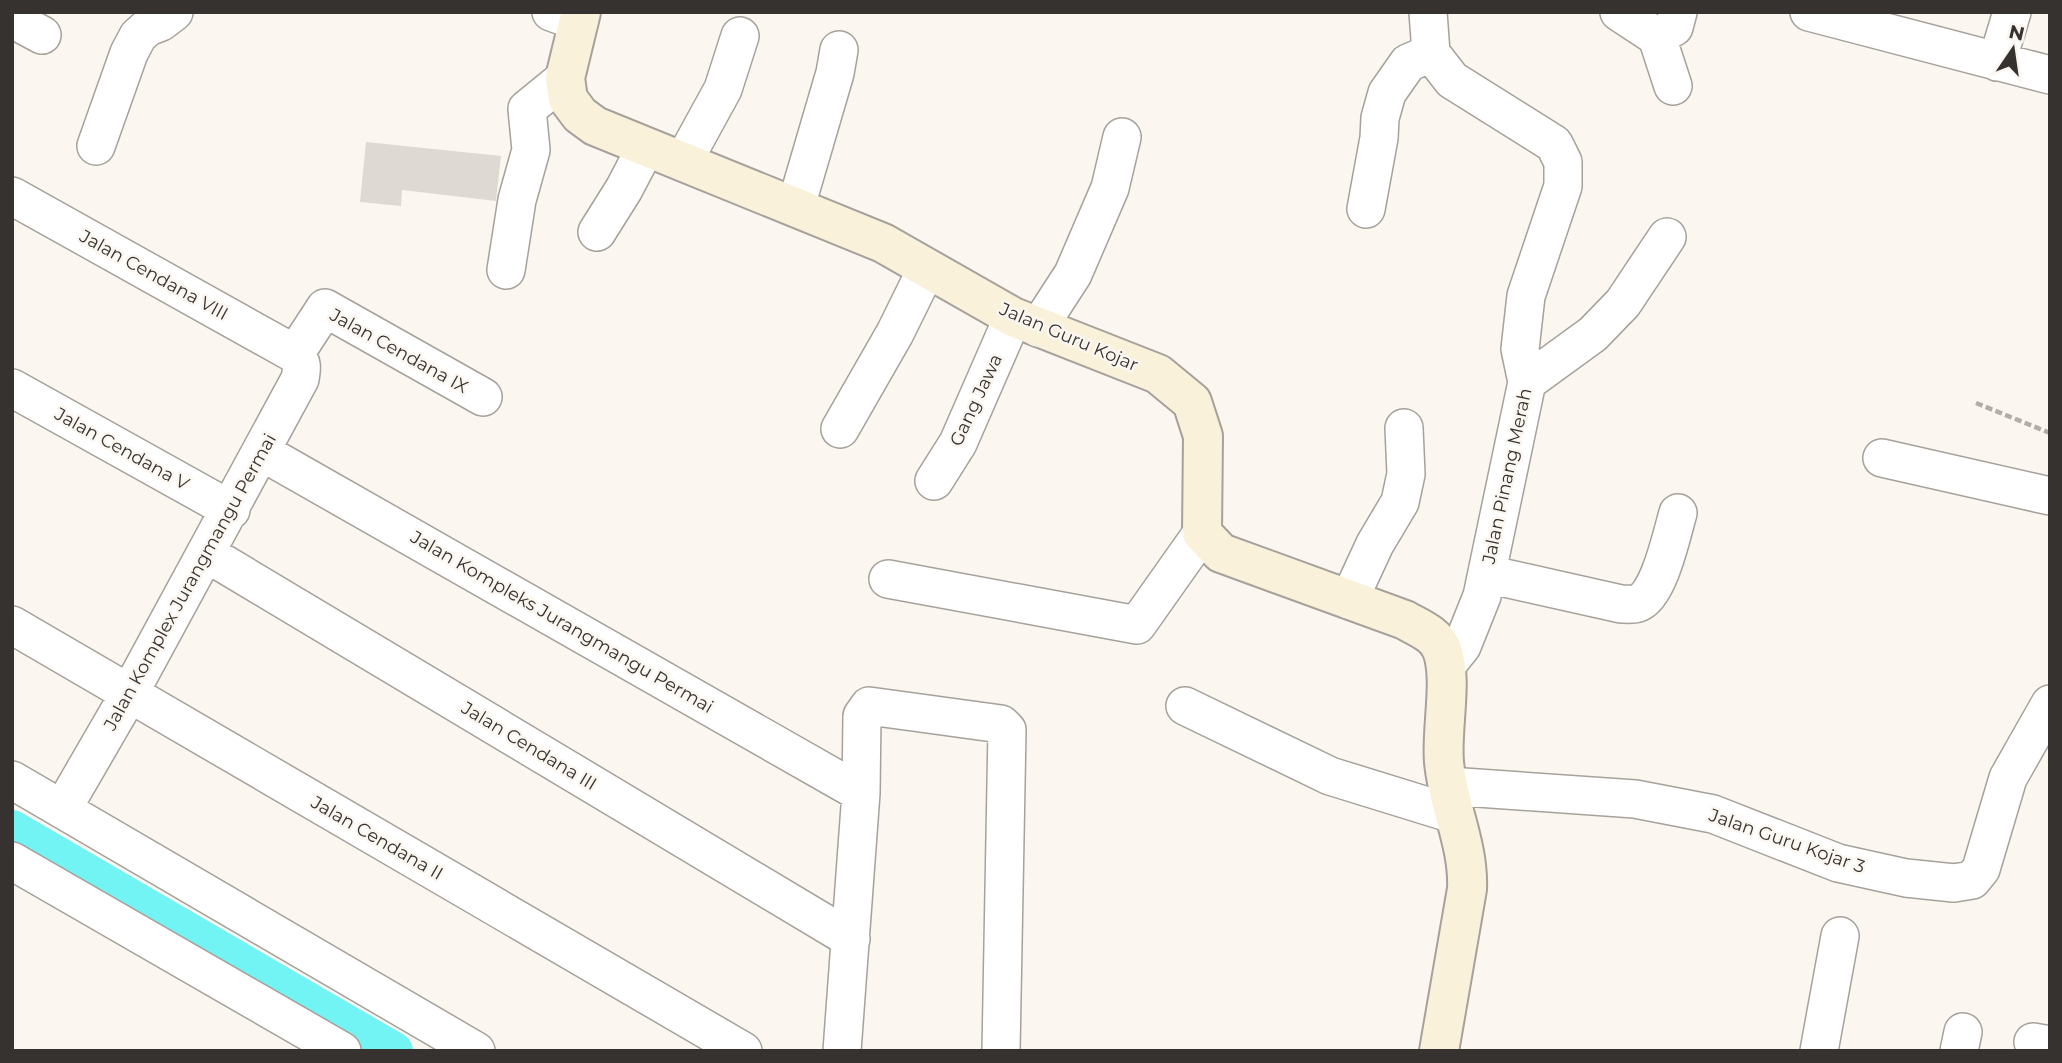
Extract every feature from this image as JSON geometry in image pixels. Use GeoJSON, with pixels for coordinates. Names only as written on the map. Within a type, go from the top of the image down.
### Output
{"type":"FeatureCollection","features":[{"type":"Feature","properties":{"kind":"street"},"geometry":{"type":"LineString","coordinates":[[96,146],[129,53],[138,36],[174,12]]}},
{"type":"Feature","properties":{"kind":"street"},"geometry":{"type":"LineString","coordinates":[[1366,209],[1380,118],[1387,93],[1408,62],[1431,53],[1428,12]]}},
{"type":"Feature","properties":{"kind":"street"},"geometry":{"type":"LineString","coordinates":[[1619,12],[1667,25],[1672,86]]}},
{"type":"Feature","properties":{"kind":"street"},"geometry":{"type":"LineString","coordinates":[[1809,12],[2050,75]]}},
{"type":"Feature","properties":{"kind":"street"},"geometry":{"type":"LineString","coordinates":[[1997,62],[2012,12]]}},
{"type":"Feature","properties":{"kind":"street"},"geometry":{"type":"LineString","coordinates":[[506,271],[517,200],[531,150],[527,109],[565,78],[570,15]]}},
{"type":"Feature","properties":{"kind":"street"},"geometry":{"type":"LineString","coordinates":[[683,162],[723,89],[740,36]]}},
{"type":"Feature","properties":{"kind":"street"},"geometry":{"type":"LineString","coordinates":[[796,206],[835,73],[839,50]]}},
{"type":"Feature","properties":{"kind":"street","name":"Jalan Pinang Merah"},"geometry":{"type":"LineString","coordinates":[[1431,53],[1452,80],[1554,144],[1563,162],[1563,186],[1526,296],[1520,349],[1527,382],[1487,575],[1478,608],[1462,646],[1446,666]]}},
{"type":"Feature","properties":{"kind":"street","name":"Jalan Guru Kojar"},"geometry":{"type":"LineString","coordinates":[[565,78],[569,99],[580,115],[595,126],[883,243],[1026,323],[1157,374],[1192,402],[1203,436],[1202,533]]}},
{"type":"Feature","properties":{"kind":"street","name":"Gang Jawa"},"geometry":{"type":"LineString","coordinates":[[934,481],[1026,323],[1073,274],[1110,188],[1122,137]]}},
{"type":"Feature","properties":{"kind":"street"},"geometry":{"type":"LineString","coordinates":[[597,232],[646,147]]}},
{"type":"Feature","properties":{"kind":"street","name":"Jalan Cendana VIII"},"geometry":{"type":"LineString","coordinates":[[12,196],[295,354]]}},
{"type":"Feature","properties":{"kind":"street"},"geometry":{"type":"LineString","coordinates":[[1527,382],[1593,334],[1623,303],[1667,237]]}},
{"type":"Feature","properties":{"kind":"street"},"geometry":{"type":"LineString","coordinates":[[840,429],[895,333],[927,268]]}},
{"type":"Feature","properties":{"kind":"street","name":"Jalan Cendana IX"},"geometry":{"type":"LineString","coordinates":[[295,354],[325,308],[482,397]]}},
{"type":"Feature","properties":{"kind":"street","name":"Jalan Komplex Jurangmangu Permai"},"geometry":{"type":"LineString","coordinates":[[63,808],[231,510],[300,379],[301,360],[295,354]]}},
{"type":"Feature","properties":{"kind":"street","name":"Jalan Cendana V"},"geometry":{"type":"LineString","coordinates":[[12,388],[231,510]]}},
{"type":"Feature","properties":{"kind":"street"},"geometry":{"type":"LineString","coordinates":[[1349,600],[1375,544],[1400,502],[1406,474],[1404,428]]}},
{"type":"Feature","properties":{"kind":"street","name":"Jalan Kompleks Jurangmangu Permai"},"geometry":{"type":"LineString","coordinates":[[262,452],[861,793]]}},
{"type":"Feature","properties":{"kind":"street"},"geometry":{"type":"LineString","coordinates":[[1882,458],[2050,496]]}},
{"type":"Feature","properties":{"kind":"street"},"geometry":{"type":"LineString","coordinates":[[1487,575],[1621,604],[1639,603],[1648,594],[1663,565],[1678,513]]}},
{"type":"Feature","properties":{"kind":"street"},"geometry":{"type":"LineString","coordinates":[[888,579],[1138,625],[1202,533],[1220,553],[1405,620],[1432,635],[1441,648],[1446,666],[1442,738],[1444,768],[1468,868],[1467,889],[1439,1051]]}},
{"type":"Feature","properties":{"kind":"street","name":"Jalan Cendana III"},"geometry":{"type":"LineString","coordinates":[[206,553],[851,939]]}},
{"type":"Feature","properties":{"kind":"street","name":"Jalan Cendana II"},"geometry":{"type":"LineString","coordinates":[[12,625],[743,1051]]}},
{"type":"Feature","properties":{"kind":"street","name":"Jalan Guru Kojar 3"},"geometry":{"type":"LineString","coordinates":[[1185,706],[1330,776],[1451,800],[1635,799],[1713,814],[1838,863],[1906,878],[1954,883],[1972,880],[1981,869],[2007,778],[2050,704]]}},
{"type":"Feature","properties":{"kind":"street"},"geometry":{"type":"LineString","coordinates":[[842,1051],[861,793],[862,716],[869,706],[1001,724],[1007,730],[1000,1051]]}},
{"type":"Feature","properties":{"kind":"street"},"geometry":{"type":"LineString","coordinates":[[12,780],[476,1051]]}},
{"type":"Feature","properties":{"kind":"street"},"geometry":{"type":"LineString","coordinates":[[12,861],[342,1051]]}},
{"type":"Feature","properties":{"kind":"street"},"geometry":{"type":"LineString","coordinates":[[1819,1051],[1840,936]]}},
{"type":"Feature","properties":{"kind":"path"},"geometry":{"type":"LineString","coordinates":[[1976,403],[2050,433]]}},
{"type":"Feature","properties":{"kind":"building"},"geometry":{"type":"Polygon","coordinates":[[[366,142],[501,156],[496,201],[402,190],[401,206],[360,202],[366,142]]]}},
{"type":"Feature","properties":{"kind":"waterway"},"geometry":{"type":"LineString","coordinates":[[12,829],[394,1051]]}}]}
